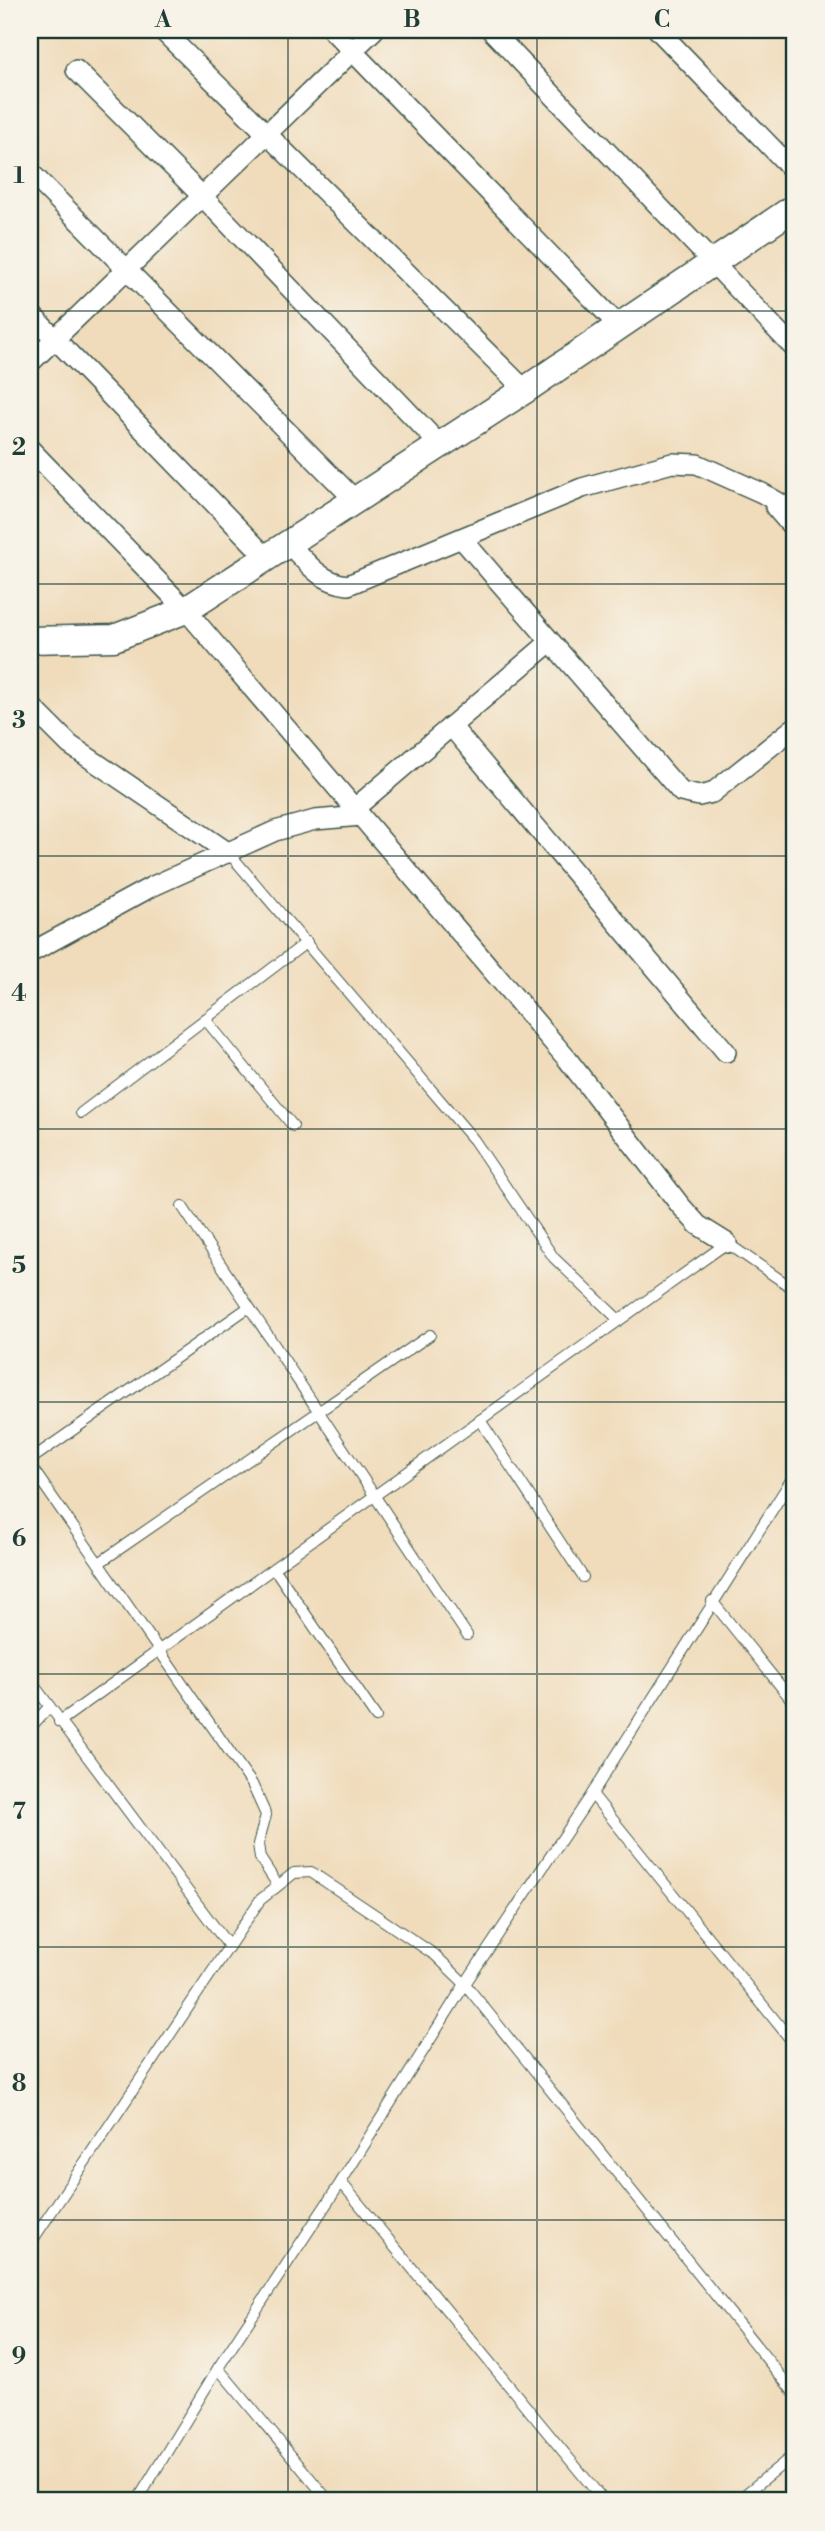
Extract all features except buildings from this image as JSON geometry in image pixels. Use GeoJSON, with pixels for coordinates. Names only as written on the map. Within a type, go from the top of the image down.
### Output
{"type":"FeatureCollection","features":[{"type":"Feature","properties":{"kind":"street"},"geometry":{"type":"LineString","coordinates":[[162,30],[268,132],[525,390]]}},
{"type":"Feature","properties":{"kind":"street"},"geometry":{"type":"LineString","coordinates":[[332,30],[619,326]]}},
{"type":"Feature","properties":{"kind":"street"},"geometry":{"type":"LineString","coordinates":[[30,363],[374,30]]}},
{"type":"Feature","properties":{"kind":"street"},"geometry":{"type":"LineString","coordinates":[[491,30],[795,349]]}},
{"type":"Feature","properties":{"kind":"street"},"geometry":{"type":"LineString","coordinates":[[658,30],[795,172]]}},
{"type":"Feature","properties":{"kind":"street"},"geometry":{"type":"LineString","coordinates":[[76,70],[202,196],[440,445]]}},
{"type":"Feature","properties":{"kind":"street"},"geometry":{"type":"LineString","coordinates":[[30,173],[128,268],[355,500]]}},
{"type":"Feature","properties":{"kind":"street"},"geometry":{"type":"LineString","coordinates":[[30,640],[114,638],[186,610],[525,390],[795,207]]}},
{"type":"Feature","properties":{"kind":"street"},"geometry":{"type":"LineString","coordinates":[[30,313],[277,550],[332,583],[348,585],[582,488],[672,463],[697,464],[762,493],[795,512]]}},
{"type":"Feature","properties":{"kind":"street"},"geometry":{"type":"LineString","coordinates":[[30,449],[186,610],[568,1060],[680,1205],[698,1225],[727,1243]]}},
{"type":"Feature","properties":{"kind":"street"},"geometry":{"type":"LineString","coordinates":[[762,493],[795,530]]}},
{"type":"Feature","properties":{"kind":"street"},"geometry":{"type":"LineString","coordinates":[[462,539],[681,792],[699,796],[712,793],[795,727]]}},
{"type":"Feature","properties":{"kind":"street"},"geometry":{"type":"LineString","coordinates":[[30,953],[151,887],[275,831],[358,812],[451,726],[550,642]]}},
{"type":"Feature","properties":{"kind":"street"},"geometry":{"type":"LineString","coordinates":[[30,705],[70,745],[229,853]]}},
{"type":"Feature","properties":{"kind":"street"},"geometry":{"type":"LineString","coordinates":[[451,726],[726,1052]]}},
{"type":"Feature","properties":{"kind":"lane"},"geometry":{"type":"LineString","coordinates":[[229,853],[474,1140],[554,1258],[619,1320]]}},
{"type":"Feature","properties":{"kind":"lane"},"geometry":{"type":"LineString","coordinates":[[81,1113],[307,942]]}},
{"type":"Feature","properties":{"kind":"lane"},"geometry":{"type":"LineString","coordinates":[[205,1019],[293,1126]]}},
{"type":"Feature","properties":{"kind":"lane"},"geometry":{"type":"LineString","coordinates":[[182,1206],[467,1634]]}},
{"type":"Feature","properties":{"kind":"lane"},"geometry":{"type":"LineString","coordinates":[[59,1722],[727,1243],[795,1290]]}},
{"type":"Feature","properties":{"kind":"lane"},"geometry":{"type":"LineString","coordinates":[[249,1307],[30,1462],[262,1802],[266,1815],[258,1844],[260,1858],[277,1884]]}},
{"type":"Feature","properties":{"kind":"lane"},"geometry":{"type":"LineString","coordinates":[[99,1563],[430,1335]]}},
{"type":"Feature","properties":{"kind":"lane"},"geometry":{"type":"LineString","coordinates":[[480,1420],[583,1577]]}},
{"type":"Feature","properties":{"kind":"lane"},"geometry":{"type":"LineString","coordinates":[[137,2501],[218,2368],[341,2182],[465,1984],[592,1794],[795,1474]]}},
{"type":"Feature","properties":{"kind":"lane"},"geometry":{"type":"LineString","coordinates":[[274,1567],[376,1717]]}},
{"type":"Feature","properties":{"kind":"lane"},"geometry":{"type":"LineString","coordinates":[[712,1601],[795,1704]]}},
{"type":"Feature","properties":{"kind":"lane"},"geometry":{"type":"LineString","coordinates":[[30,1680],[48,1708],[228,1945]]}},
{"type":"Feature","properties":{"kind":"lane"},"geometry":{"type":"LineString","coordinates":[[30,1728],[48,1708]]}},
{"type":"Feature","properties":{"kind":"lane"},"geometry":{"type":"LineString","coordinates":[[592,1794],[795,2046]]}},
{"type":"Feature","properties":{"kind":"lane"},"geometry":{"type":"LineString","coordinates":[[30,2244],[260,1900],[294,1873],[311,1872],[435,1955],[465,1984],[795,2394]]}},
{"type":"Feature","properties":{"kind":"lane"},"geometry":{"type":"LineString","coordinates":[[341,2182],[604,2501]]}},
{"type":"Feature","properties":{"kind":"lane"},"geometry":{"type":"LineString","coordinates":[[218,2368],[330,2501]]}},
{"type":"Feature","properties":{"kind":"lane"},"geometry":{"type":"LineString","coordinates":[[737,2501],[795,2454]]}}]}
